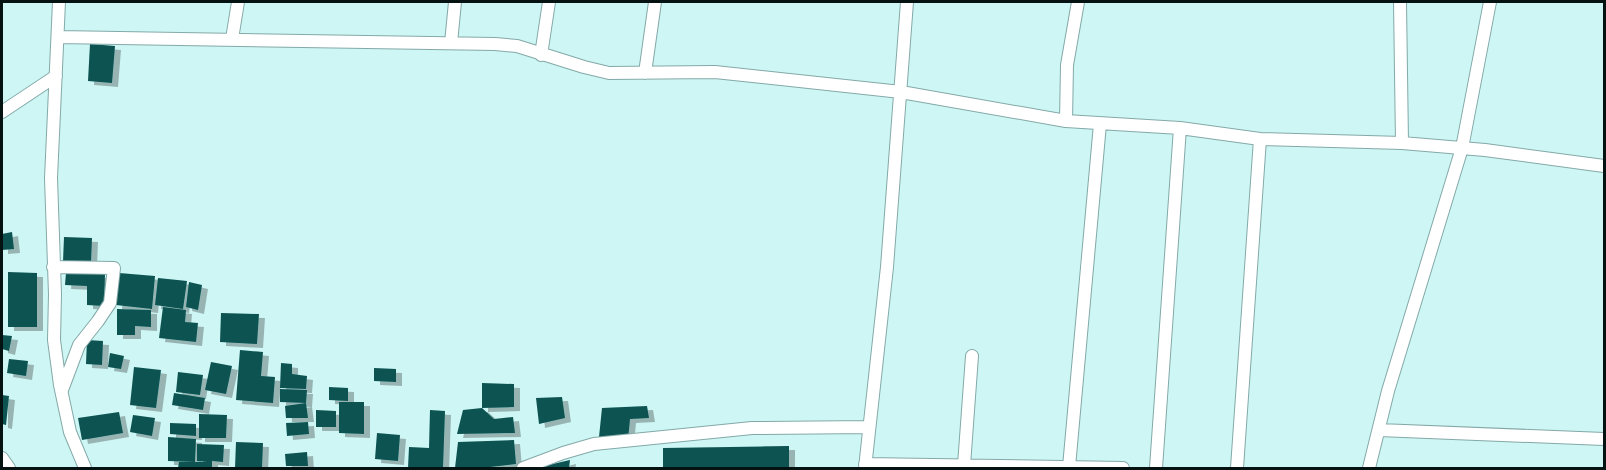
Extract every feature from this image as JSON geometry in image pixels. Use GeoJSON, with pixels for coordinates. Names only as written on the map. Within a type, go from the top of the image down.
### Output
{"type":"FeatureCollection","features":[{"type":"Feature","properties":{"kind":"street"},"geometry":{"type":"LineString","coordinates":[[59,2],[51,178],[55,294],[54,340],[61,391],[70,432],[85,468]]}},
{"type":"Feature","properties":{"kind":"street"},"geometry":{"type":"LineString","coordinates":[[232,39],[238,2]]}},
{"type":"Feature","properties":{"kind":"street"},"geometry":{"type":"LineString","coordinates":[[451,44],[455,2]]}},
{"type":"Feature","properties":{"kind":"street"},"geometry":{"type":"LineString","coordinates":[[541,55],[549,2]]}},
{"type":"Feature","properties":{"kind":"street"},"geometry":{"type":"LineString","coordinates":[[645,73],[655,2]]}},
{"type":"Feature","properties":{"kind":"street"},"geometry":{"type":"LineString","coordinates":[[907,2],[887,267],[865,466],[1123,468]]}},
{"type":"Feature","properties":{"kind":"street"},"geometry":{"type":"LineString","coordinates":[[1066,121],[1066,64],[1078,2]]}},
{"type":"Feature","properties":{"kind":"street"},"geometry":{"type":"LineString","coordinates":[[1400,2],[1402,143]]}},
{"type":"Feature","properties":{"kind":"street"},"geometry":{"type":"LineString","coordinates":[[1369,468],[1388,391],[1462,148],[1490,2]]}},
{"type":"Feature","properties":{"kind":"street"},"geometry":{"type":"LineString","coordinates":[[58,37],[517,46],[541,55],[609,72],[715,72],[901,92],[1066,121],[1180,128],[1260,139],[1402,143],[1462,148],[1605,166]]}},
{"type":"Feature","properties":{"kind":"street"},"geometry":{"type":"LineString","coordinates":[[2,112],[56,76]]}},
{"type":"Feature","properties":{"kind":"street"},"geometry":{"type":"LineString","coordinates":[[1069,467],[1100,124]]}},
{"type":"Feature","properties":{"kind":"street"},"geometry":{"type":"LineString","coordinates":[[1156,468],[1180,128]]}},
{"type":"Feature","properties":{"kind":"street"},"geometry":{"type":"LineString","coordinates":[[1237,468],[1260,139]]}},
{"type":"Feature","properties":{"kind":"street"},"geometry":{"type":"LineString","coordinates":[[53,267],[114,268],[110,303],[79,345],[61,391]]}},
{"type":"Feature","properties":{"kind":"street"},"geometry":{"type":"LineString","coordinates":[[964,465],[972,356]]}},
{"type":"Feature","properties":{"kind":"street"},"geometry":{"type":"LineString","coordinates":[[523,468],[594,444],[742,429],[869,427]]}},
{"type":"Feature","properties":{"kind":"street"},"geometry":{"type":"LineString","coordinates":[[1378,430],[1605,439]]}},
{"type":"Feature","properties":{"kind":"street"},"geometry":{"type":"LineString","coordinates":[[2,458],[9,468]]}},
{"type":"Feature","properties":{"kind":"building"},"geometry":{"type":"Polygon","coordinates":[[[90,44],[115,46],[112,83],[88,81],[90,44]]]}},
{"type":"Feature","properties":{"kind":"building"},"geometry":{"type":"Polygon","coordinates":[[[12,232],[14,249],[2,250],[2,234],[12,232]]]}},
{"type":"Feature","properties":{"kind":"building"},"geometry":{"type":"Polygon","coordinates":[[[64,237],[92,238],[91,263],[63,262],[64,237]]]}},
{"type":"Feature","properties":{"kind":"building"},"geometry":{"type":"Polygon","coordinates":[[[8,272],[37,273],[37,327],[8,327],[8,272]]]}},
{"type":"Feature","properties":{"kind":"building"},"geometry":{"type":"Polygon","coordinates":[[[66,273],[105,274],[104,306],[87,305],[87,286],[65,285],[66,273]]]}},
{"type":"Feature","properties":{"kind":"building"},"geometry":{"type":"Polygon","coordinates":[[[119,273],[155,276],[152,309],[116,305],[119,273]]]}},
{"type":"Feature","properties":{"kind":"building"},"geometry":{"type":"Polygon","coordinates":[[[158,278],[187,281],[183,309],[155,305],[158,278]]]}},
{"type":"Feature","properties":{"kind":"building"},"geometry":{"type":"Polygon","coordinates":[[[189,282],[202,285],[198,310],[186,307],[189,282]]]}},
{"type":"Feature","properties":{"kind":"building"},"geometry":{"type":"Polygon","coordinates":[[[163,307],[186,310],[185,322],[198,323],[196,342],[159,338],[163,307]]]}},
{"type":"Feature","properties":{"kind":"building"},"geometry":{"type":"Polygon","coordinates":[[[117,309],[151,310],[151,327],[135,326],[135,335],[117,335],[117,309]]]}},
{"type":"Feature","properties":{"kind":"building"},"geometry":{"type":"Polygon","coordinates":[[[221,313],[259,314],[257,344],[220,342],[221,313]]]}},
{"type":"Feature","properties":{"kind":"building"},"geometry":{"type":"Polygon","coordinates":[[[2,335],[12,336],[9,351],[2,349],[2,335]]]}},
{"type":"Feature","properties":{"kind":"building"},"geometry":{"type":"Polygon","coordinates":[[[87,340],[103,341],[102,365],[86,364],[87,340]]]}},
{"type":"Feature","properties":{"kind":"building"},"geometry":{"type":"Polygon","coordinates":[[[240,350],[263,352],[261,376],[275,377],[273,403],[236,400],[240,350]]]}},
{"type":"Feature","properties":{"kind":"building"},"geometry":{"type":"Polygon","coordinates":[[[110,353],[124,356],[121,369],[108,367],[110,353]]]}},
{"type":"Feature","properties":{"kind":"building"},"geometry":{"type":"Polygon","coordinates":[[[9,359],[28,361],[26,376],[7,373],[9,359]]]}},
{"type":"Feature","properties":{"kind":"building"},"geometry":{"type":"Polygon","coordinates":[[[211,362],[232,366],[226,394],[205,390],[211,362]]]}},
{"type":"Feature","properties":{"kind":"building"},"geometry":{"type":"Polygon","coordinates":[[[281,363],[292,364],[292,374],[307,376],[306,389],[280,388],[281,363]]]}},
{"type":"Feature","properties":{"kind":"building"},"geometry":{"type":"Polygon","coordinates":[[[134,367],[161,370],[156,408],[130,405],[134,367]]]}},
{"type":"Feature","properties":{"kind":"building"},"geometry":{"type":"Polygon","coordinates":[[[374,368],[396,369],[396,382],[374,381],[374,368]]]}},
{"type":"Feature","properties":{"kind":"building"},"geometry":{"type":"Polygon","coordinates":[[[178,372],[203,375],[200,395],[176,392],[178,372]]]}},
{"type":"Feature","properties":{"kind":"building"},"geometry":{"type":"Polygon","coordinates":[[[482,383],[514,384],[514,407],[482,408],[482,383]]]}},
{"type":"Feature","properties":{"kind":"building"},"geometry":{"type":"Polygon","coordinates":[[[329,387],[348,388],[348,401],[329,400],[329,387]]]}},
{"type":"Feature","properties":{"kind":"building"},"geometry":{"type":"Polygon","coordinates":[[[280,389],[307,390],[306,403],[280,402],[280,389]]]}},
{"type":"Feature","properties":{"kind":"building"},"geometry":{"type":"Polygon","coordinates":[[[174,393],[205,398],[203,410],[172,405],[174,393]]]}},
{"type":"Feature","properties":{"kind":"building"},"geometry":{"type":"Polygon","coordinates":[[[2,395],[9,396],[6,425],[2,424],[2,395]]]}},
{"type":"Feature","properties":{"kind":"building"},"geometry":{"type":"Polygon","coordinates":[[[562,397],[565,418],[539,424],[536,398],[562,397]]]}},
{"type":"Feature","properties":{"kind":"building"},"geometry":{"type":"Polygon","coordinates":[[[339,402],[364,402],[364,434],[339,433],[339,402]]]}},
{"type":"Feature","properties":{"kind":"building"},"geometry":{"type":"Polygon","coordinates":[[[306,403],[308,418],[286,418],[285,406],[306,403]]]}},
{"type":"Feature","properties":{"kind":"building"},"geometry":{"type":"Polygon","coordinates":[[[647,406],[649,418],[630,419],[628,440],[599,437],[602,408],[647,406]]]}},
{"type":"Feature","properties":{"kind":"building"},"geometry":{"type":"Polygon","coordinates":[[[482,408],[494,419],[513,417],[515,433],[457,434],[463,410],[482,408]]]}},
{"type":"Feature","properties":{"kind":"building"},"geometry":{"type":"Polygon","coordinates":[[[316,410],[336,411],[336,427],[316,427],[316,410]]]}},
{"type":"Feature","properties":{"kind":"building"},"geometry":{"type":"Polygon","coordinates":[[[430,410],[445,411],[443,468],[408,468],[409,447],[429,448],[430,410]]]}},
{"type":"Feature","properties":{"kind":"building"},"geometry":{"type":"Polygon","coordinates":[[[119,412],[123,433],[82,440],[78,418],[119,412]]]}},
{"type":"Feature","properties":{"kind":"building"},"geometry":{"type":"Polygon","coordinates":[[[199,414],[227,415],[226,438],[199,438],[199,414]]]}},
{"type":"Feature","properties":{"kind":"building"},"geometry":{"type":"Polygon","coordinates":[[[133,415],[155,418],[152,436],[130,432],[133,415]]]}},
{"type":"Feature","properties":{"kind":"building"},"geometry":{"type":"Polygon","coordinates":[[[308,422],[309,434],[287,436],[286,423],[308,422]]]}},
{"type":"Feature","properties":{"kind":"building"},"geometry":{"type":"Polygon","coordinates":[[[170,423],[196,424],[196,436],[170,434],[170,423]]]}},
{"type":"Feature","properties":{"kind":"building"},"geometry":{"type":"Polygon","coordinates":[[[377,433],[400,435],[398,461],[375,459],[377,433]]]}},
{"type":"Feature","properties":{"kind":"building"},"geometry":{"type":"Polygon","coordinates":[[[168,437],[196,439],[195,462],[168,461],[168,437]]]}},
{"type":"Feature","properties":{"kind":"building"},"geometry":{"type":"Polygon","coordinates":[[[514,440],[516,464],[455,468],[458,442],[514,440]]]}},
{"type":"Feature","properties":{"kind":"building"},"geometry":{"type":"Polygon","coordinates":[[[236,442],[263,443],[262,468],[235,468],[236,442]]]}},
{"type":"Feature","properties":{"kind":"building"},"geometry":{"type":"Polygon","coordinates":[[[197,444],[224,445],[223,462],[212,461],[212,468],[178,468],[179,462],[207,462],[197,461],[197,444]]]}},
{"type":"Feature","properties":{"kind":"building"},"geometry":{"type":"Polygon","coordinates":[[[789,446],[789,468],[663,468],[663,448],[789,446]]]}},
{"type":"Feature","properties":{"kind":"building"},"geometry":{"type":"Polygon","coordinates":[[[307,452],[308,466],[286,466],[285,454],[307,452]]]}},
{"type":"Feature","properties":{"kind":"building"},"geometry":{"type":"Polygon","coordinates":[[[570,460],[569,468],[544,468],[544,466],[570,460]]]}}]}
